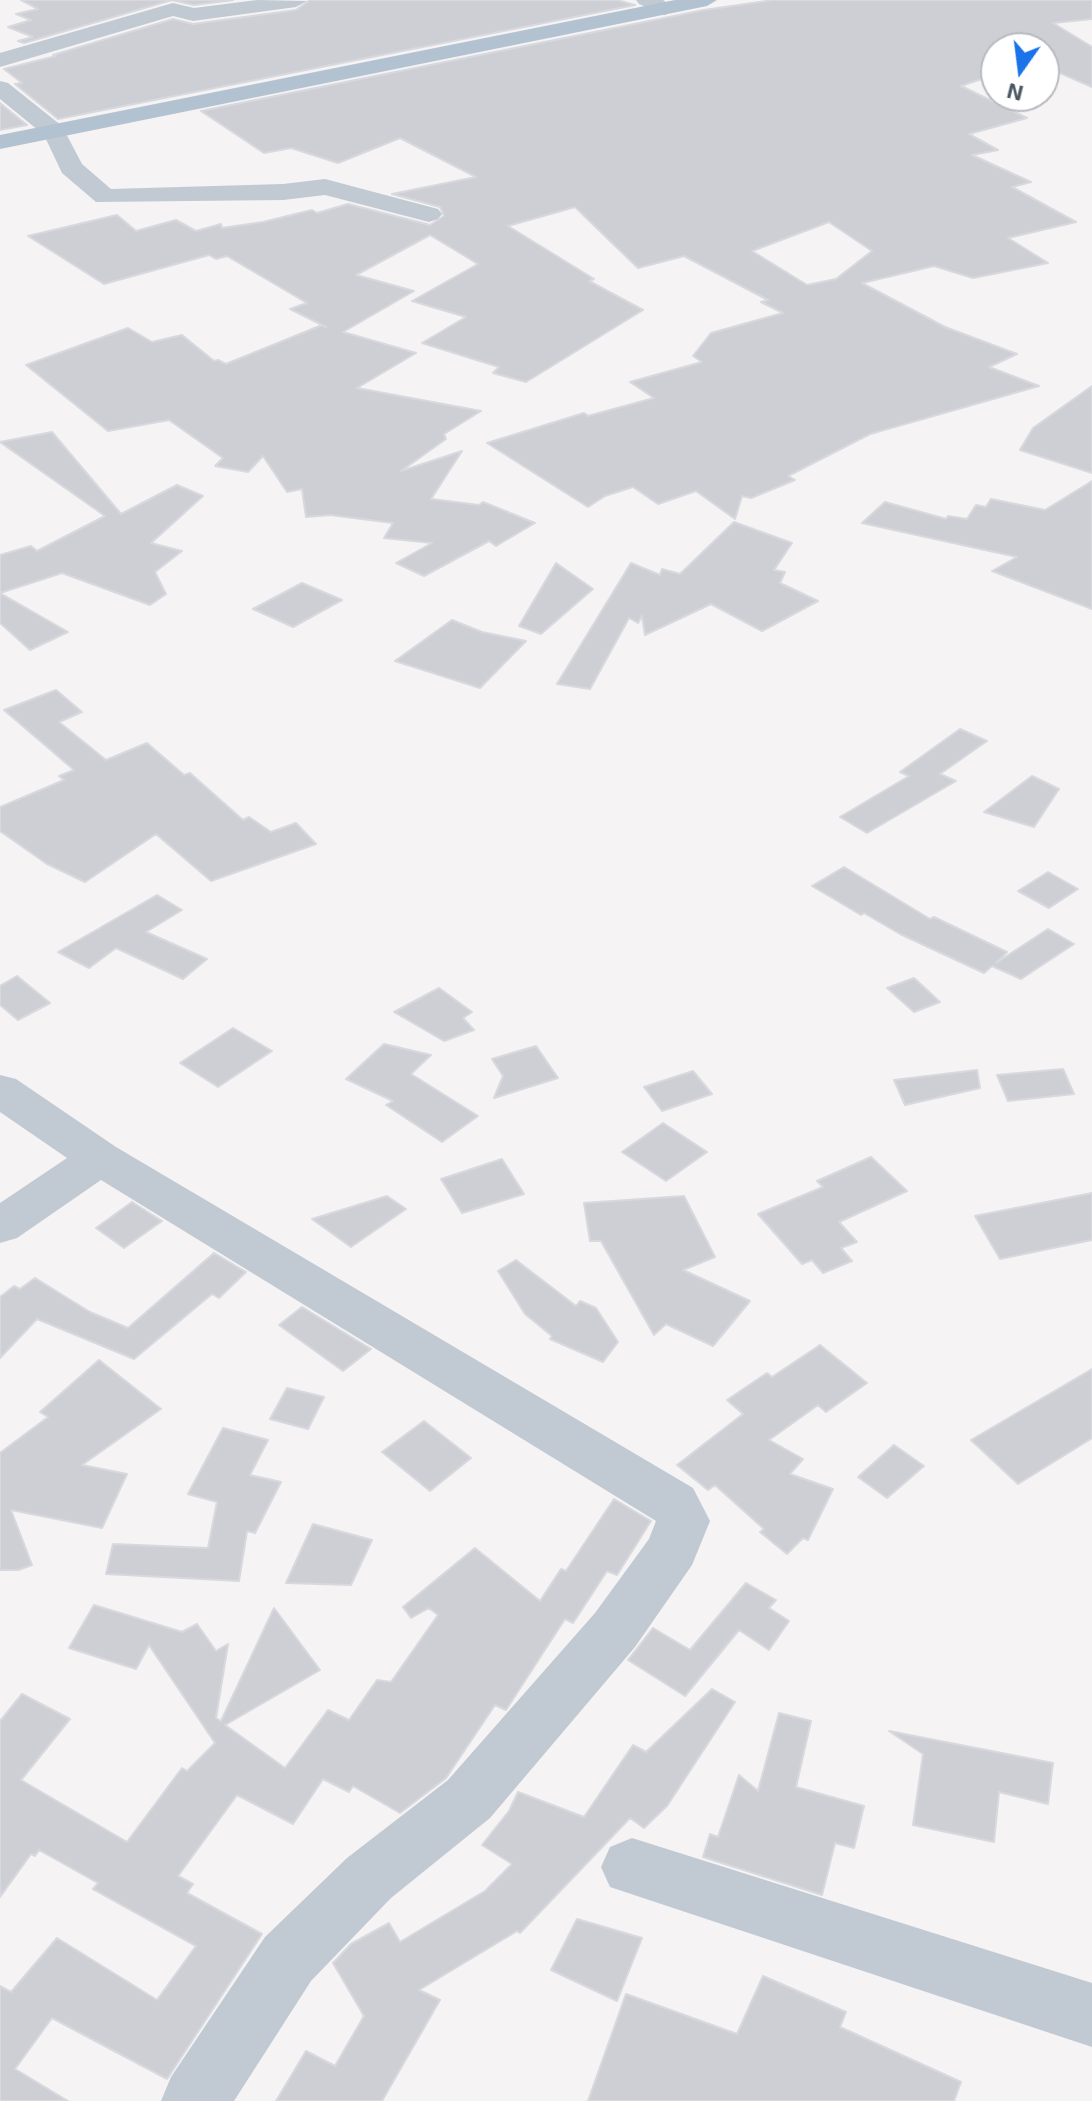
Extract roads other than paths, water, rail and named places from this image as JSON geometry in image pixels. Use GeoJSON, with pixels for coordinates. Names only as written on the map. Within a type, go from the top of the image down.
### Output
{"type":"FeatureCollection","features":[{"type":"Feature","properties":{"kind":"main road"},"geometry":{"type":"LineString","coordinates":[[0,142],[656,4],[707,0]]}},
{"type":"Feature","properties":{"kind":"street"},"geometry":{"type":"LineString","coordinates":[[0,60],[173,9],[193,15],[296,1]]}},
{"type":"Feature","properties":{"kind":"street"},"geometry":{"type":"LineString","coordinates":[[0,88],[54,131],[71,168],[105,197],[283,192],[325,187],[429,214]]}},
{"type":"Feature","properties":{"kind":"street"},"geometry":{"type":"LineString","coordinates":[[0,1090],[100,1158],[674,1503],[683,1521],[673,1549],[615,1630],[469,1799],[369,1878],[288,1959],[195,2101]]}},
{"type":"Feature","properties":{"kind":"street"},"geometry":{"type":"LineString","coordinates":[[0,1226],[100,1158]]}},
{"type":"Feature","properties":{"kind":"street"},"geometry":{"type":"LineString","coordinates":[[632,1867],[1092,2015]]}}]}
